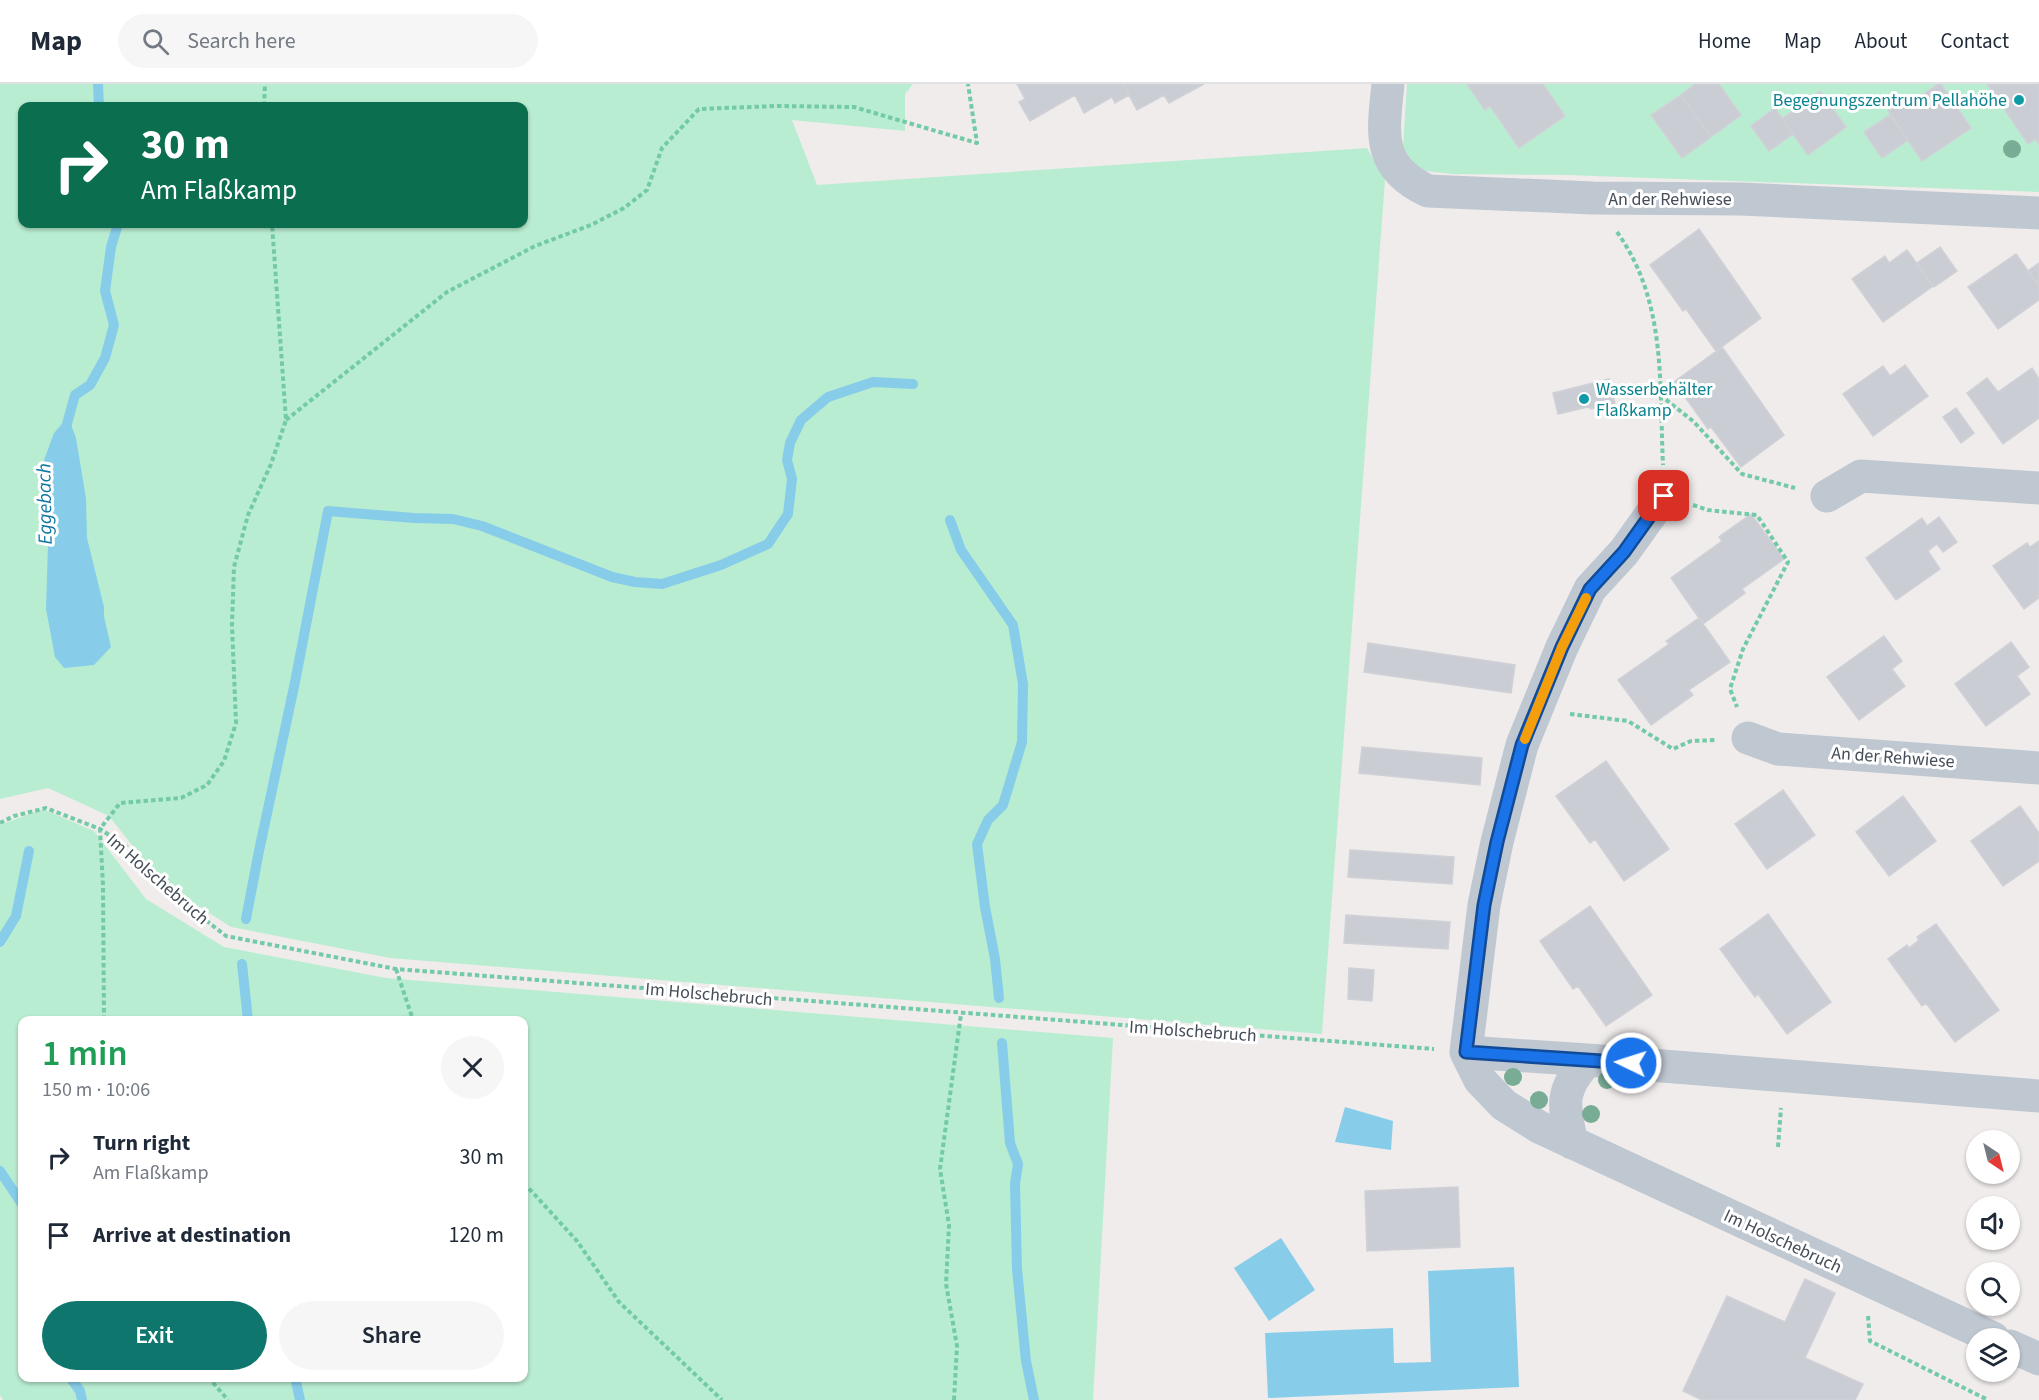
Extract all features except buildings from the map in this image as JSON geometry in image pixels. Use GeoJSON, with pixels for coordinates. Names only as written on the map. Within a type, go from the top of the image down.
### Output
{"type":"FeatureCollection","features":[{"type":"Feature","properties":{"kind":"street","name":"An der Rehwiese"},"geometry":{"type":"LineString","coordinates":[[1388,84],[1385,143],[1392,163],[1410,182],[1428,191],[1593,198],[1741,199],[2039,213]]}},
{"type":"Feature","properties":{"kind":"street"},"geometry":{"type":"LineString","coordinates":[[1827,496],[1861,476],[2039,488]]}},
{"type":"Feature","properties":{"kind":"street"},"geometry":{"type":"LineString","coordinates":[[1664,496],[1624,552],[1590,589],[1562,647],[1522,745],[1497,842],[1484,905],[1466,1052],[2039,1096]]}},
{"type":"Feature","properties":{"kind":"street","name":"An der Rehwiese"},"geometry":{"type":"LineString","coordinates":[[1748,738],[1778,749],[2039,768]]}},
{"type":"Feature","properties":{"kind":"street","name":"Im Holschebruch"},"geometry":{"type":"LineString","coordinates":[[1466,1052],[1480,1080],[1504,1106],[1539,1127],[1971,1328]]}},
{"type":"Feature","properties":{"kind":"street"},"geometry":{"type":"LineString","coordinates":[[1572,1143],[1564,1112],[1567,1095],[1572,1076],[1588,1060]]}},
{"type":"Feature","properties":{"kind":"street"},"geometry":{"type":"LineString","coordinates":[[2020,1350],[2039,1359]]}},
{"type":"Feature","properties":{"kind":"path"},"geometry":{"type":"LineString","coordinates":[[264,102],[265,84]]}},
{"type":"Feature","properties":{"kind":"path"},"geometry":{"type":"LineString","coordinates":[[286,420],[447,292],[535,246],[591,225],[632,202],[647,190],[662,148],[699,109],[777,106],[854,107],[977,143],[968,84]]}},
{"type":"Feature","properties":{"kind":"path"},"geometry":{"type":"LineString","coordinates":[[104,1016],[103,885],[100,829],[120,803],[182,798],[207,785],[224,761],[236,723],[232,625],[234,567],[248,515],[271,464],[286,420],[272,228]]}},
{"type":"Feature","properties":{"kind":"path"},"geometry":{"type":"LineString","coordinates":[[1536,710],[1628,721],[1673,749],[1691,741],[1748,738],[1730,689],[1743,649],[1788,562],[1757,514],[1708,510],[1664,496],[1659,341],[1647,291],[1631,251]]}},
{"type":"Feature","properties":{"kind":"path"},"geometry":{"type":"LineString","coordinates":[[1660,394],[1693,421],[1742,474],[1827,496]]}},
{"type":"Feature","properties":{"kind":"path","name":"Im Holschebruch"},"geometry":{"type":"LineString","coordinates":[[0,823],[14,816],[46,808],[100,829],[126,846],[157,882],[226,936],[396,969],[1466,1052]]}},
{"type":"Feature","properties":{"kind":"path"},"geometry":{"type":"LineString","coordinates":[[396,969],[411,1016]]}},
{"type":"Feature","properties":{"kind":"path"},"geometry":{"type":"LineString","coordinates":[[954,1400],[957,1346],[946,1284],[949,1224],[940,1169],[961,1014]]}},
{"type":"Feature","properties":{"kind":"path"},"geometry":{"type":"LineString","coordinates":[[528,1187],[577,1240],[619,1302],[722,1400]]}},
{"type":"Feature","properties":{"kind":"path"},"geometry":{"type":"LineString","coordinates":[[1866,1279],[1870,1341],[1988,1400]]}},
{"type":"Feature","properties":{"kind":"path"},"geometry":{"type":"LineString","coordinates":[[212,1382],[228,1400]]}},
{"type":"Feature","properties":{"kind":"green space"},"geometry":{"type":"Polygon","coordinates":[[[0,84],[913,84],[905,94],[905,131],[792,120],[817,185],[1367,148],[1385,180],[1322,1034],[390,958],[231,927],[161,882],[109,816],[48,788],[0,799],[0,84]]]}},
{"type":"Feature","properties":{"kind":"green space"},"geometry":{"type":"Polygon","coordinates":[[[1407,84],[2039,84],[2039,192],[1567,175],[1452,174],[1418,170],[1403,147],[1407,84]]]}},
{"type":"Feature","properties":{"kind":"green space"},"geometry":{"type":"Polygon","coordinates":[[[43,809],[94,831],[146,899],[224,947],[386,978],[1113,1038],[1093,1400],[3,1400],[0,1395],[0,825],[43,809]]]}},
{"type":"Feature","properties":{"kind":"water"},"geometry":{"type":"Polygon","coordinates":[[[68,417],[76,438],[86,498],[87,538],[111,647],[94,665],[64,668],[55,657],[46,609],[49,511],[44,460],[54,433],[68,417]]]}},
{"type":"Feature","properties":{"kind":"water"},"geometry":{"type":"Polygon","coordinates":[[[1345,1107],[1393,1121],[1391,1150],[1335,1142],[1345,1107]]]}},
{"type":"Feature","properties":{"kind":"water"},"geometry":{"type":"Polygon","coordinates":[[[1281,1238],[1315,1290],[1269,1321],[1234,1268],[1281,1238]]]}},
{"type":"Feature","properties":{"kind":"water"},"geometry":{"type":"Polygon","coordinates":[[[1514,1267],[1519,1387],[1268,1398],[1265,1333],[1393,1328],[1394,1363],[1431,1362],[1428,1271],[1514,1267]]]}},
{"type":"Feature","properties":{"kind":"waterway","name":"Eggebach"},"geometry":{"type":"LineString","coordinates":[[98,84],[99,102]]}},
{"type":"Feature","properties":{"kind":"waterway","name":"Eggebach"},"geometry":{"type":"LineString","coordinates":[[65,431],[75,395],[90,385],[105,358],[114,325],[105,291],[111,247],[117,228]]}},
{"type":"Feature","properties":{"kind":"waterway"},"geometry":{"type":"LineString","coordinates":[[246,919],[328,511],[453,519],[482,526],[612,577],[662,584],[721,565],[768,544],[788,514],[792,479],[787,460],[790,443],[801,420],[828,397],[873,382],[913,384]]}},
{"type":"Feature","properties":{"kind":"waterway"},"geometry":{"type":"LineString","coordinates":[[950,520],[961,550],[1013,625],[1023,684],[1022,742],[1003,805],[988,820],[977,844],[999,998]]}},
{"type":"Feature","properties":{"kind":"waterway","name":"Eggebach"},"geometry":{"type":"LineString","coordinates":[[0,942],[16,916],[29,851]]}},
{"type":"Feature","properties":{"kind":"waterway"},"geometry":{"type":"LineString","coordinates":[[242,964],[248,1016]]}},
{"type":"Feature","properties":{"kind":"waterway"},"geometry":{"type":"LineString","coordinates":[[1002,1043],[1010,1143],[1018,1164],[1015,1184],[1017,1269],[1026,1361],[1034,1400]]}},
{"type":"Feature","properties":{"kind":"waterway","name":"Eggebach"},"geometry":{"type":"LineString","coordinates":[[0,1171],[18,1198]]}},
{"type":"Feature","properties":{"kind":"waterway","name":"Eggebach"},"geometry":{"type":"LineString","coordinates":[[74,1382],[80,1391],[82,1400]]}},
{"type":"Feature","properties":{"kind":"waterway"},"geometry":{"type":"LineString","coordinates":[[296,1382],[300,1400]]}},
{"type":"Feature","properties":{"kind":"slow traffic"},"geometry":{"type":"LineString","coordinates":[[1525,739],[1562,647],[1586,598]]}},
{"type":"Feature","properties":{"kind":"place","name":"Begegnungszentrum Pellahöhe"},"geometry":{"type":"Point","coordinates":[2019,100]}},
{"type":"Feature","properties":{"kind":"place","name":"Wasserbehälter Flaßkamp"},"geometry":{"type":"Point","coordinates":[1584,399]}},
{"type":"Feature","properties":{"kind":"route"},"geometry":{"type":"LineString","coordinates":[[1631,1063],[1466,1052],[1484,905],[1497,842],[1522,745],[1562,647],[1590,589],[1624,552],[1664,496]]}}]}
